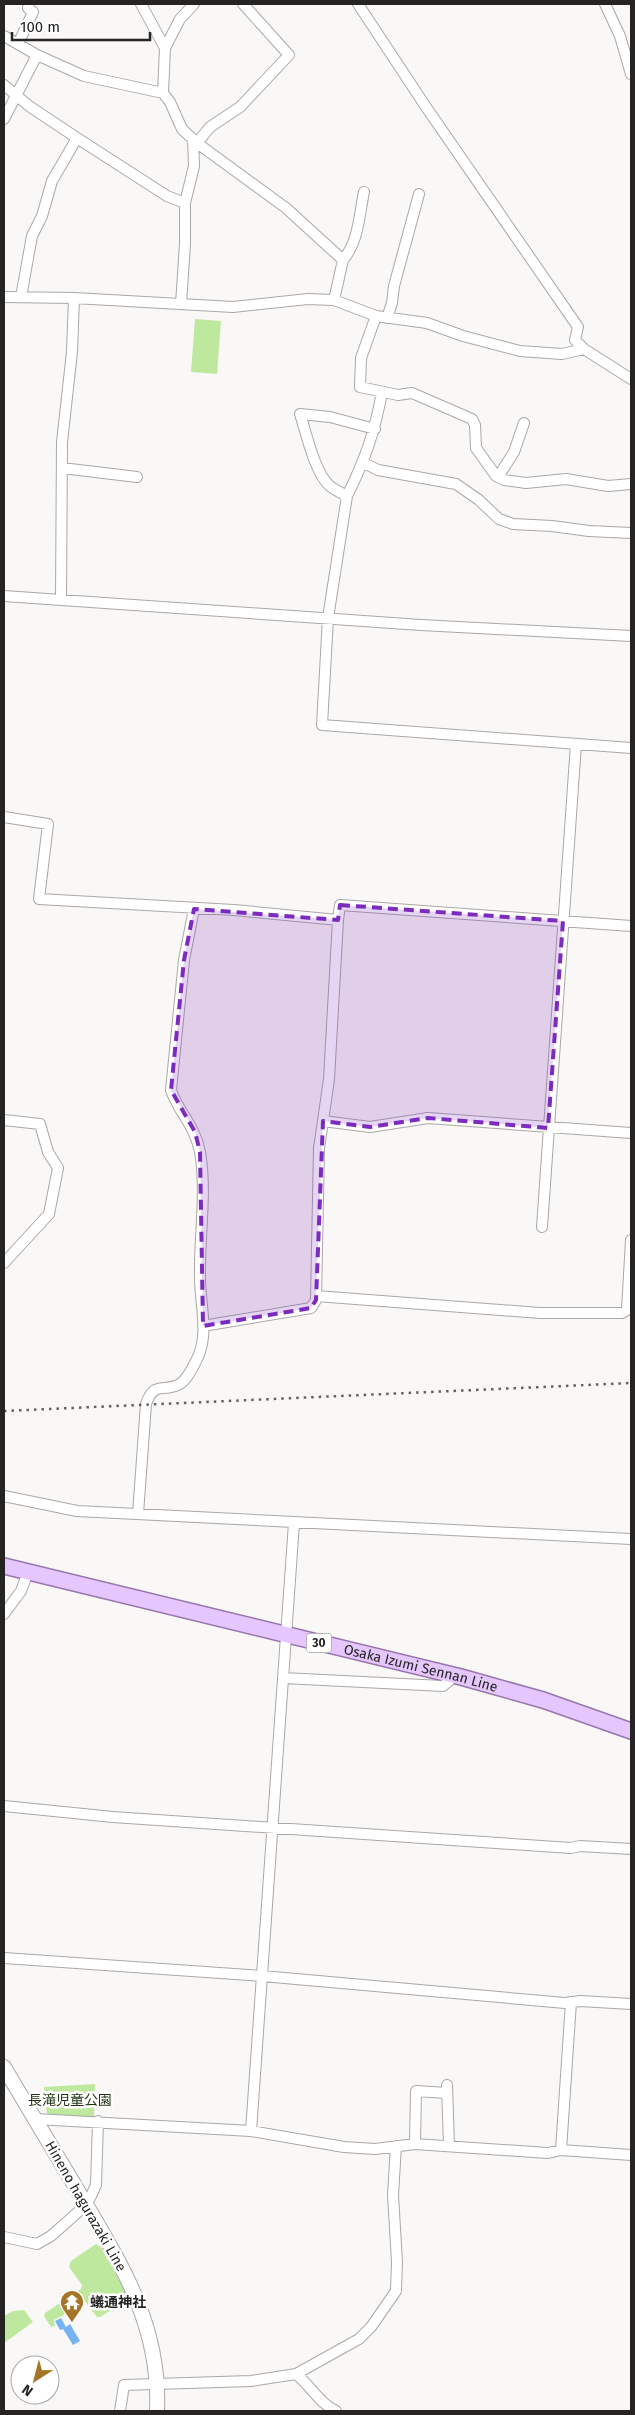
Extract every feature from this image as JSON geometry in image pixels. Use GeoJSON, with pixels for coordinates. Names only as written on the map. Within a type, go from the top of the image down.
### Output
{"type":"FeatureCollection","features":[{"type":"Feature","properties":{"kind":"main road","name":"Osaka Izumi Sennan Line"},"geometry":{"type":"LineString","coordinates":[[4,1566],[455,1676],[543,1700],[631,1730]]}},
{"type":"Feature","properties":{"kind":"main road","name":"Hineno hagurazaki Line"},"geometry":{"type":"LineString","coordinates":[[4,2067],[86,2205],[137,2298],[148,2328],[157,2383],[157,2411]]}},
{"type":"Feature","properties":{"kind":"street"},"geometry":{"type":"LineString","coordinates":[[18,44],[33,12],[28,8],[29,4]]}},
{"type":"Feature","properties":{"kind":"street"},"geometry":{"type":"LineString","coordinates":[[141,4],[165,48]]}},
{"type":"Feature","properties":{"kind":"street"},"geometry":{"type":"LineString","coordinates":[[163,93],[165,48],[180,19],[194,4]]}},
{"type":"Feature","properties":{"kind":"street"},"geometry":{"type":"LineString","coordinates":[[181,304],[185,244],[185,203],[194,166],[195,141],[210,127],[240,107],[289,55],[242,4]]}},
{"type":"Feature","properties":{"kind":"street"},"geometry":{"type":"LineString","coordinates":[[358,4],[426,107],[578,327],[575,340],[584,350],[631,378]]}},
{"type":"Feature","properties":{"kind":"street"},"geometry":{"type":"LineString","coordinates":[[605,4],[620,36],[631,74]]}},
{"type":"Feature","properties":{"kind":"street"},"geometry":{"type":"LineString","coordinates":[[4,36],[37,55],[84,76],[163,93],[170,102],[182,129],[195,141],[286,208],[343,260]]}},
{"type":"Feature","properties":{"kind":"street"},"geometry":{"type":"LineString","coordinates":[[4,119],[37,55]]}},
{"type":"Feature","properties":{"kind":"street"},"geometry":{"type":"LineString","coordinates":[[4,85],[29,106],[78,138],[167,196],[185,203]]}},
{"type":"Feature","properties":{"kind":"street"},"geometry":{"type":"LineString","coordinates":[[21,297],[32,236],[42,216],[52,181],[78,138]]}},
{"type":"Feature","properties":{"kind":"street"},"geometry":{"type":"LineString","coordinates":[[334,300],[343,260],[353,241],[359,222],[364,192]]}},
{"type":"Feature","properties":{"kind":"street"},"geometry":{"type":"LineString","coordinates":[[387,318],[419,194]]}},
{"type":"Feature","properties":{"kind":"street"},"geometry":{"type":"LineString","coordinates":[[4,297],[74,298],[233,307],[308,299],[334,300],[376,316],[427,323],[463,336],[520,352],[562,354],[584,350]]}},
{"type":"Feature","properties":{"kind":"street"},"geometry":{"type":"LineString","coordinates":[[61,600],[62,468],[74,298]]}},
{"type":"Feature","properties":{"kind":"street"},"geometry":{"type":"LineString","coordinates":[[376,316],[361,358],[360,387],[398,396],[412,393],[472,419],[475,425],[476,448],[498,477],[514,483],[566,479],[608,486],[631,484]]}},
{"type":"Feature","properties":{"kind":"street"},"geometry":{"type":"LineString","coordinates":[[382,392],[375,429],[364,463],[347,496],[328,618],[322,725],[631,748]]}},
{"type":"Feature","properties":{"kind":"street"},"geometry":{"type":"LineString","coordinates":[[347,496],[328,485],[323,477],[314,457],[300,414],[330,417],[375,429]]}},
{"type":"Feature","properties":{"kind":"street"},"geometry":{"type":"LineString","coordinates":[[498,477],[514,452],[524,423]]}},
{"type":"Feature","properties":{"kind":"street"},"geometry":{"type":"LineString","coordinates":[[364,463],[378,470],[456,484],[479,500],[499,519],[513,524],[631,533]]}},
{"type":"Feature","properties":{"kind":"street"},"geometry":{"type":"LineString","coordinates":[[62,468],[137,477]]}},
{"type":"Feature","properties":{"kind":"street"},"geometry":{"type":"LineString","coordinates":[[4,596],[631,636]]}},
{"type":"Feature","properties":{"kind":"street"},"geometry":{"type":"LineString","coordinates":[[542,1227],[576,744]]}},
{"type":"Feature","properties":{"kind":"street"},"geometry":{"type":"LineString","coordinates":[[4,818],[48,824],[39,898],[234,910],[338,920]]}},
{"type":"Feature","properties":{"kind":"street"},"geometry":{"type":"LineString","coordinates":[[203,1326],[312,1308],[316,1296],[319,1148],[329,1079],[340,905],[631,926]]}},
{"type":"Feature","properties":{"kind":"street"},"geometry":{"type":"LineString","coordinates":[[138,1514],[146,1404],[155,1388],[178,1385],[185,1378],[198,1357],[204,1337],[200,1277],[202,1209],[200,1152],[195,1132],[171,1090],[184,960],[194,908]]}},
{"type":"Feature","properties":{"kind":"street"},"geometry":{"type":"LineString","coordinates":[[323,1121],[370,1126],[428,1118],[631,1133]]}},
{"type":"Feature","properties":{"kind":"street"},"geometry":{"type":"LineString","coordinates":[[4,1120],[40,1124],[48,1152],[58,1168],[49,1214],[4,1263]]}},
{"type":"Feature","properties":{"kind":"street"},"geometry":{"type":"LineString","coordinates":[[316,1296],[540,1313],[622,1313],[627,1310],[631,1240]]}},
{"type":"Feature","properties":{"kind":"street"},"geometry":{"type":"LineString","coordinates":[[4,1496],[77,1511],[631,1539]]}},
{"type":"Feature","properties":{"kind":"street"},"geometry":{"type":"LineString","coordinates":[[251,2131],[294,1523]]}},
{"type":"Feature","properties":{"kind":"street"},"geometry":{"type":"LineString","coordinates":[[4,1614],[21,1591],[28,1572]]}},
{"type":"Feature","properties":{"kind":"street"},"geometry":{"type":"LineString","coordinates":[[283,1678],[443,1686],[455,1676]]}},
{"type":"Feature","properties":{"kind":"street"},"geometry":{"type":"LineString","coordinates":[[4,1806],[113,1817],[631,1850]]}},
{"type":"Feature","properties":{"kind":"street"},"geometry":{"type":"LineString","coordinates":[[4,1958],[262,1976],[571,2002],[631,2004]]}},
{"type":"Feature","properties":{"kind":"street"},"geometry":{"type":"LineString","coordinates":[[561,2150],[571,2002]]}},
{"type":"Feature","properties":{"kind":"street"},"geometry":{"type":"LineString","coordinates":[[416,2144],[416,2090],[447,2089],[449,2146]]}},
{"type":"Feature","properties":{"kind":"street"},"geometry":{"type":"LineString","coordinates":[[35,2119],[251,2131],[344,2147],[375,2149],[416,2144],[548,2153],[561,2150],[631,2155]]}},
{"type":"Feature","properties":{"kind":"street"},"geometry":{"type":"LineString","coordinates":[[4,2237],[38,2244],[51,2236],[86,2205],[96,2185],[98,2121]]}},
{"type":"Feature","properties":{"kind":"street"},"geometry":{"type":"LineString","coordinates":[[120,2411],[124,2385],[251,2381],[296,2374],[359,2339],[371,2327],[396,2291],[397,2262],[393,2195],[396,2146]]}},
{"type":"Feature","properties":{"kind":"street"},"geometry":{"type":"LineString","coordinates":[[296,2374],[310,2386],[323,2405],[336,2411]]}},
{"type":"Feature","properties":{"kind":"highlighted area"},"geometry":{"type":"Polygon","coordinates":[[[340,905],[563,921],[548,1128],[428,1118],[370,1127],[323,1121],[316,1300],[311,1308],[203,1326],[200,1152],[195,1132],[171,1090],[184,960],[194,909],[338,920],[340,905]]]}},
{"type":"Feature","properties":{"kind":"green space"},"geometry":{"type":"Polygon","coordinates":[[[195,319],[221,321],[217,374],[191,372],[195,319]]]}},
{"type":"Feature","properties":{"kind":"green space","name":"長滝児童公園"},"geometry":{"type":"Polygon","coordinates":[[[95,2084],[94,2117],[47,2114],[44,2087],[95,2084]]]}},
{"type":"Feature","properties":{"kind":"green space"},"geometry":{"type":"Polygon","coordinates":[[[96,2244],[101,2247],[126,2293],[117,2300],[116,2307],[100,2317],[97,2317],[84,2300],[72,2307],[67,2306],[64,2315],[54,2320],[55,2326],[51,2327],[44,2316],[45,2313],[81,2289],[82,2285],[69,2267],[71,2261],[96,2244]]]}},
{"type":"Feature","properties":{"kind":"green space"},"geometry":{"type":"Polygon","coordinates":[[[24,2310],[33,2322],[4,2343],[4,2316],[13,2311],[24,2310]]]}},
{"type":"Feature","properties":{"kind":"water"},"geometry":{"type":"Polygon","coordinates":[[[61,2318],[66,2327],[70,2324],[80,2341],[73,2345],[63,2329],[60,2330],[55,2321],[61,2318]]]}},
{"type":"Feature","properties":{"kind":"railway"},"geometry":{"type":"LineString","coordinates":[[4,1411],[631,1383]]}},
{"type":"Feature","properties":{"kind":"place","name":"蟻通神社"},"geometry":{"type":"Point","coordinates":[72,2323]}}]}
